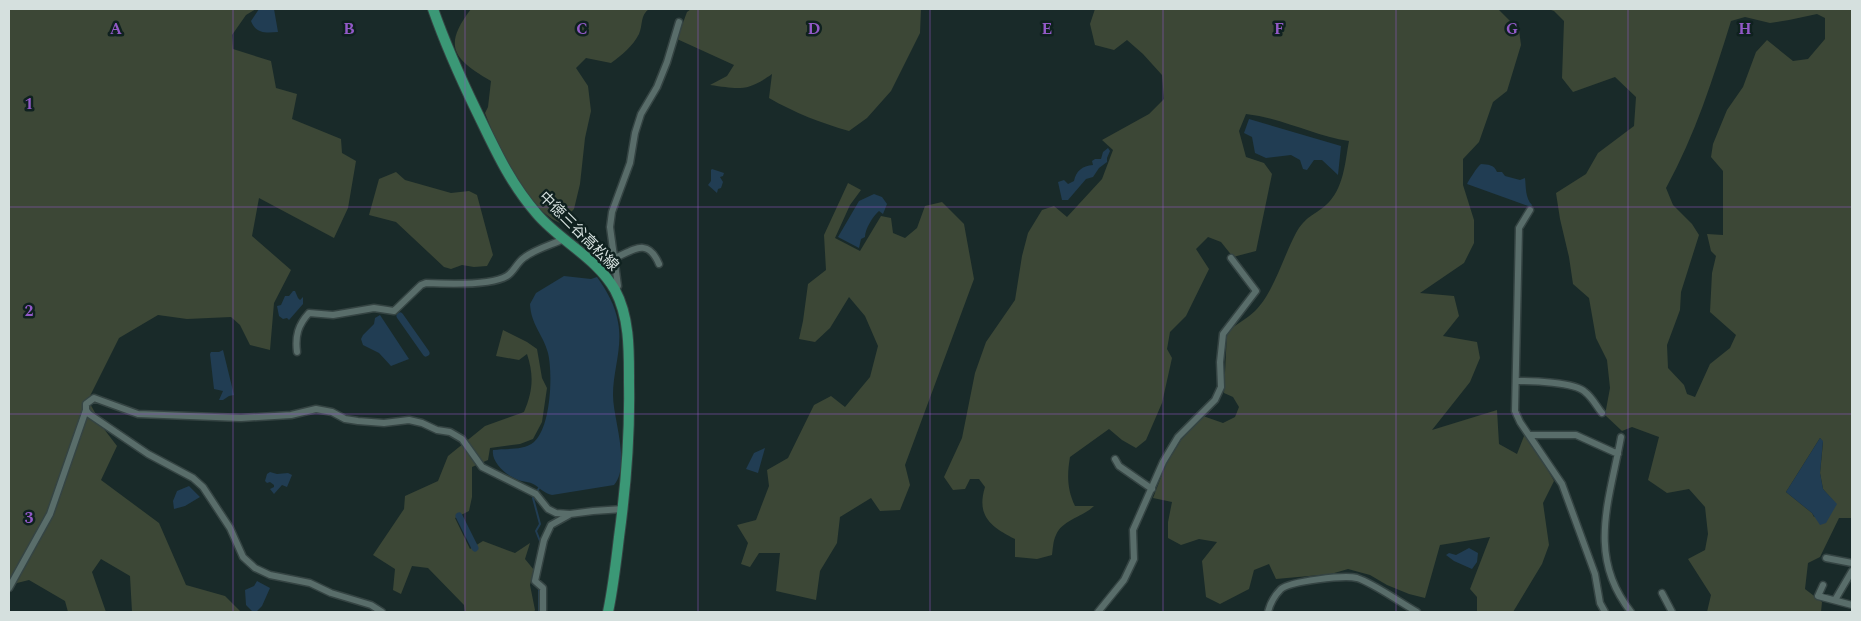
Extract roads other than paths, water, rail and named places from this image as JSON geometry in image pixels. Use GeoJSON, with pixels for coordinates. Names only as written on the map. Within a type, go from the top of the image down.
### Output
{"type":"FeatureCollection","features":[{"type":"Feature","properties":{"kind":"main road","name":"中徳三谷高松線"},"geometry":{"type":"LineString","coordinates":[[433,9],[460,75],[515,188],[537,215],[594,265],[614,289],[625,318],[629,359],[628,452],[623,509],[608,612]]}},
{"type":"Feature","properties":{"kind":"street"},"geometry":{"type":"LineString","coordinates":[[614,289],[618,286],[616,258],[610,228],[612,212],[630,163],[635,133],[641,114],[657,87],[679,22]]}},
{"type":"Feature","properties":{"kind":"street"},"geometry":{"type":"LineString","coordinates":[[1530,210],[1519,228],[1515,411],[1520,422],[1562,484],[1595,574],[1600,603],[1604,612]]}},
{"type":"Feature","properties":{"kind":"street"},"geometry":{"type":"LineString","coordinates":[[297,352],[298,328],[309,313],[333,314],[374,308],[394,311],[421,285],[426,283],[469,283],[506,277],[518,262],[526,256],[564,239]]}},
{"type":"Feature","properties":{"kind":"street"},"geometry":{"type":"LineString","coordinates":[[616,258],[639,247],[644,247],[656,256],[659,264]]}},
{"type":"Feature","properties":{"kind":"street"},"geometry":{"type":"LineString","coordinates":[[1098,612],[1124,580],[1134,559],[1133,530],[1163,462],[1178,436],[1215,400],[1221,387],[1220,362],[1223,334],[1256,291],[1231,258]]}},
{"type":"Feature","properties":{"kind":"street"},"geometry":{"type":"LineString","coordinates":[[1517,381],[1577,387],[1586,392],[1602,413]]}},
{"type":"Feature","properties":{"kind":"street"},"geometry":{"type":"LineString","coordinates":[[9,588],[50,514],[86,410],[86,404],[94,398],[138,414],[241,418],[291,415],[316,409],[332,412],[345,419],[358,422],[384,423],[409,420],[422,423],[436,430],[450,432],[462,439],[482,466],[536,494],[548,510],[556,513],[570,514],[623,509]]}},
{"type":"Feature","properties":{"kind":"street"},"geometry":{"type":"LineString","coordinates":[[86,410],[89,414],[162,464],[193,478],[203,486],[230,528],[243,558],[255,568],[270,575],[310,583],[331,593],[371,605],[382,612]]}},
{"type":"Feature","properties":{"kind":"street"},"geometry":{"type":"LineString","coordinates":[[1529,435],[1576,435],[1618,454]]}},
{"type":"Feature","properties":{"kind":"street"},"geometry":{"type":"LineString","coordinates":[[1621,437],[1607,497],[1605,549],[1608,568],[1622,599],[1631,612]]}},
{"type":"Feature","properties":{"kind":"street"},"geometry":{"type":"LineString","coordinates":[[1115,459],[1119,466],[1152,489]]}},
{"type":"Feature","properties":{"kind":"street"},"geometry":{"type":"LineString","coordinates":[[543,612],[543,588],[535,581],[544,540],[550,525],[570,514]]}},
{"type":"Feature","properties":{"kind":"street"},"geometry":{"type":"LineString","coordinates":[[1826,558],[1852,563]]}},
{"type":"Feature","properties":{"kind":"street"},"geometry":{"type":"LineString","coordinates":[[1595,574],[1608,568]]}},
{"type":"Feature","properties":{"kind":"street"},"geometry":{"type":"LineString","coordinates":[[1835,600],[1852,571]]}},
{"type":"Feature","properties":{"kind":"street"},"geometry":{"type":"LineString","coordinates":[[1268,612],[1278,593],[1283,588],[1330,578],[1346,577],[1364,582],[1417,612]]}},
{"type":"Feature","properties":{"kind":"street"},"geometry":{"type":"LineString","coordinates":[[1823,585],[1818,596],[1852,605]]}},
{"type":"Feature","properties":{"kind":"street"},"geometry":{"type":"LineString","coordinates":[[1662,593],[1672,612]]}},
{"type":"Feature","properties":{"kind":"water"},"geometry":{"type":"Polygon","coordinates":[[[259,9],[274,9],[278,32],[266,32],[259,30],[253,25],[251,21],[259,9]]]}},
{"type":"Feature","properties":{"kind":"water"},"geometry":{"type":"Polygon","coordinates":[[[1249,119],[1341,146],[1338,175],[1322,160],[1314,160],[1307,170],[1303,169],[1300,160],[1291,155],[1266,158],[1255,153],[1252,137],[1244,133],[1249,119]]]}},
{"type":"Feature","properties":{"kind":"water"},"geometry":{"type":"Polygon","coordinates":[[[1108,148],[1110,151],[1107,162],[1099,168],[1093,177],[1086,179],[1068,200],[1062,200],[1058,182],[1064,180],[1068,184],[1074,181],[1076,174],[1080,170],[1093,165],[1092,161],[1095,159],[1101,159],[1103,152],[1108,148]]]}},
{"type":"Feature","properties":{"kind":"water"},"geometry":{"type":"Polygon","coordinates":[[[1481,164],[1492,166],[1497,172],[1502,172],[1505,176],[1520,180],[1525,178],[1531,207],[1467,184],[1481,164]]]}},
{"type":"Feature","properties":{"kind":"water"},"geometry":{"type":"Polygon","coordinates":[[[712,169],[724,173],[720,177],[723,182],[717,193],[708,185],[711,181],[712,169]]]}},
{"type":"Feature","properties":{"kind":"water"},"geometry":{"type":"Polygon","coordinates":[[[874,194],[882,197],[887,204],[883,214],[879,211],[872,219],[866,230],[865,237],[861,239],[859,248],[838,237],[859,201],[874,194]]]}},
{"type":"Feature","properties":{"kind":"water"},"geometry":{"type":"Polygon","coordinates":[[[564,276],[591,279],[597,277],[615,310],[619,331],[619,349],[613,395],[620,442],[621,466],[619,476],[614,485],[552,495],[533,484],[512,477],[500,468],[494,459],[493,450],[525,447],[534,442],[540,435],[549,400],[550,362],[546,346],[535,324],[530,304],[536,293],[564,276]]]}},
{"type":"Feature","properties":{"kind":"water"},"geometry":{"type":"Polygon","coordinates":[[[295,291],[300,300],[303,297],[303,304],[289,320],[287,318],[283,319],[279,316],[277,306],[281,305],[285,296],[289,296],[295,291]]]}},
{"type":"Feature","properties":{"kind":"water"},"geometry":{"type":"Polygon","coordinates":[[[380,315],[409,359],[391,366],[379,353],[363,345],[361,339],[363,335],[374,324],[375,318],[380,315]]]}},
{"type":"Feature","properties":{"kind":"water"},"geometry":{"type":"Polygon","coordinates":[[[223,350],[234,395],[219,400],[223,391],[214,389],[210,354],[211,352],[223,350]]]}},
{"type":"Feature","properties":{"kind":"water"},"geometry":{"type":"Polygon","coordinates":[[[1820,438],[1823,441],[1820,473],[1823,489],[1837,504],[1826,523],[1820,525],[1812,513],[1786,492],[1820,438]]]}},
{"type":"Feature","properties":{"kind":"water"},"geometry":{"type":"Polygon","coordinates":[[[765,448],[758,473],[746,469],[754,453],[765,448]]]}},
{"type":"Feature","properties":{"kind":"water"},"geometry":{"type":"Polygon","coordinates":[[[270,472],[292,475],[287,487],[282,485],[274,494],[270,489],[274,485],[265,481],[267,474],[270,472]]]}},
{"type":"Feature","properties":{"kind":"water"},"geometry":{"type":"Polygon","coordinates":[[[189,486],[200,497],[185,506],[174,509],[173,501],[177,491],[189,486]]]}},
{"type":"Feature","properties":{"kind":"water"},"geometry":{"type":"Polygon","coordinates":[[[1469,548],[1478,553],[1477,562],[1472,569],[1446,555],[1449,553],[1456,555],[1469,548]]]}},
{"type":"Feature","properties":{"kind":"water"},"geometry":{"type":"Polygon","coordinates":[[[257,581],[270,588],[262,606],[256,612],[253,612],[246,605],[245,590],[254,586],[257,581]]]}},
{"type":"Feature","properties":{"kind":"waterway"},"geometry":{"type":"LineString","coordinates":[[400,316],[426,353]]}},
{"type":"Feature","properties":{"kind":"waterway"},"geometry":{"type":"LineString","coordinates":[[539,488],[533,498],[540,524],[536,531],[540,546]]}},
{"type":"Feature","properties":{"kind":"waterway"},"geometry":{"type":"LineString","coordinates":[[459,516],[475,548]]}},
{"type":"Feature","properties":{"kind":"waterway"},"geometry":{"type":"LineString","coordinates":[[539,588],[539,612]]}}]}
